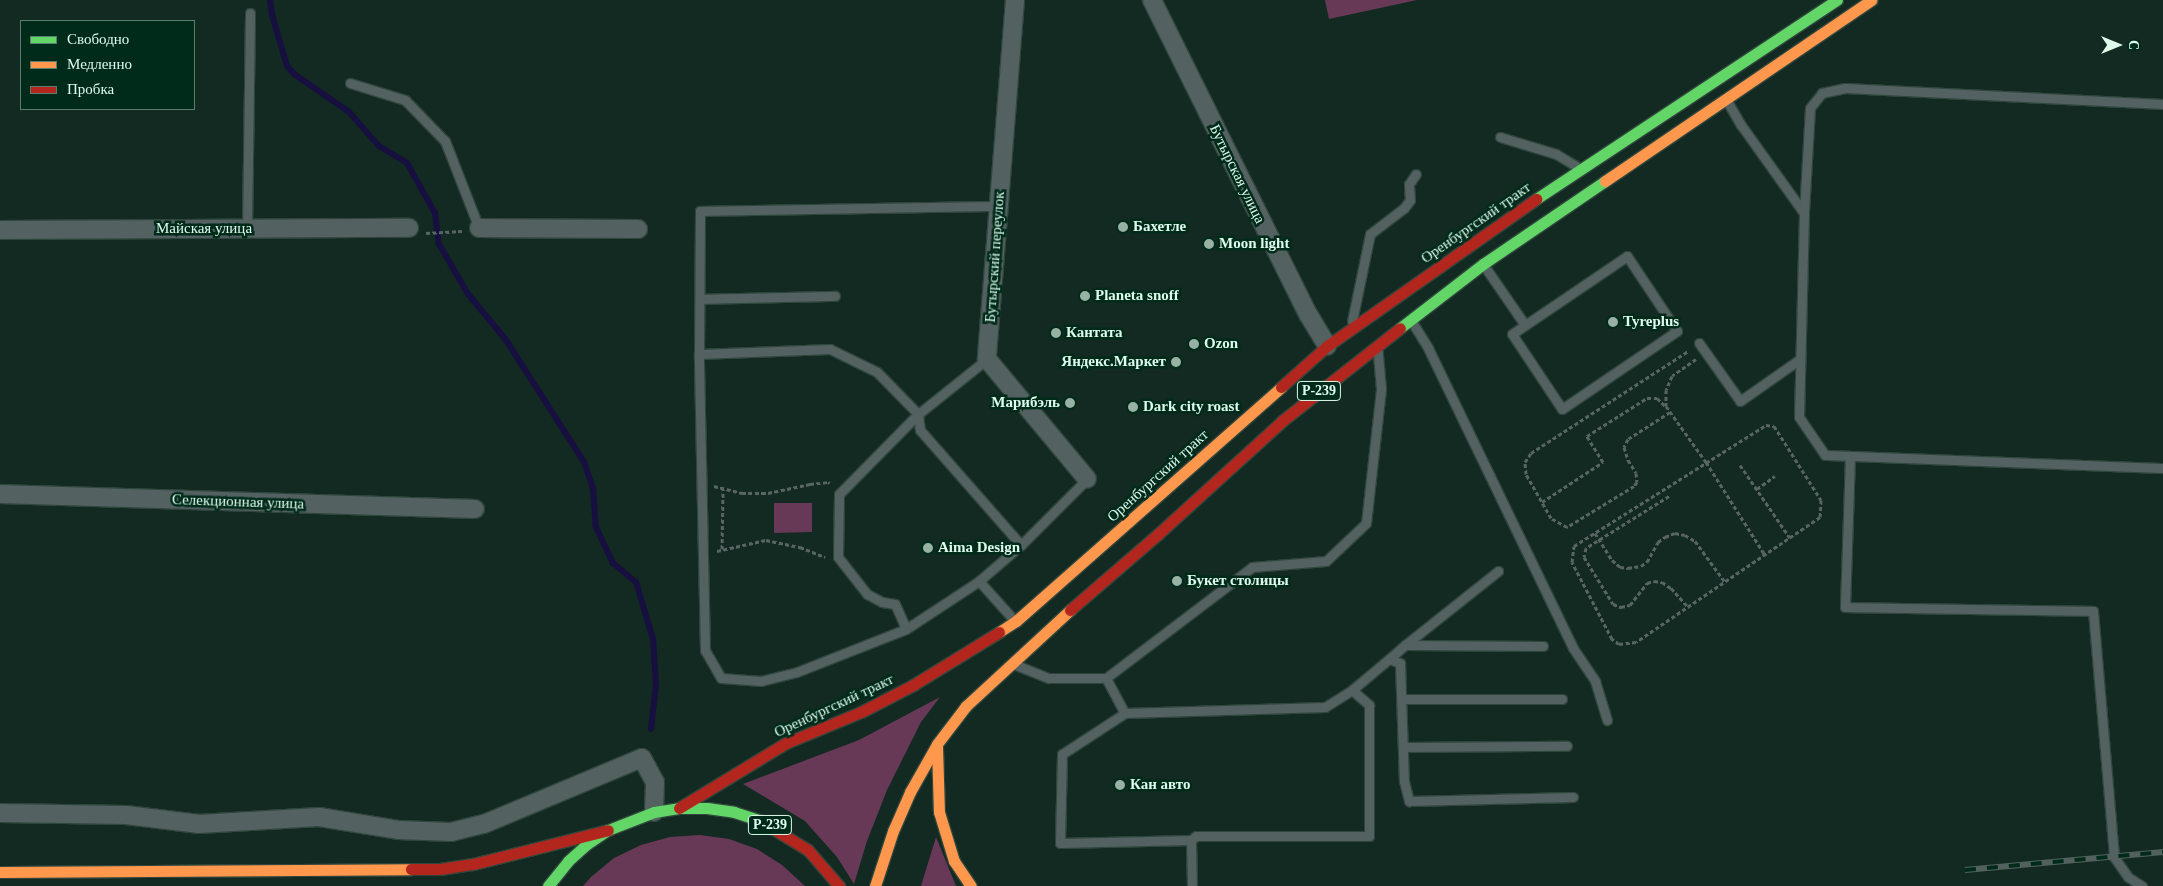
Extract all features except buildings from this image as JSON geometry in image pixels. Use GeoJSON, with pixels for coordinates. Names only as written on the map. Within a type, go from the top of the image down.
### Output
{"type":"FeatureCollection","features":[{"type":"Feature","properties":{"kind":"main road","name":"Оренбургский тракт"},"geometry":{"type":"LineString","coordinates":[[679,808],[786,743],[861,712],[913,685],[1016,622],[1327,346],[1581,168],[1837,0]]}},
{"type":"Feature","properties":{"kind":"main road","name":"Р-239"},"geometry":{"type":"LineString","coordinates":[[875,886],[893,830],[906,800],[937,744],[966,706],[1282,421],[1483,264],[1871,0]]}},
{"type":"Feature","properties":{"kind":"main road"},"geometry":{"type":"LineString","coordinates":[[937,744],[939,812],[954,861],[971,886]]}},
{"type":"Feature","properties":{"kind":"main road","name":"Р-239"},"geometry":{"type":"LineString","coordinates":[[0,872],[42,870],[440,869],[473,864],[608,830],[654,812],[679,808],[707,808],[734,812],[761,821],[785,834],[808,850],[839,886]]}},
{"type":"Feature","properties":{"kind":"main road","name":"Р-239"},"geometry":{"type":"LineString","coordinates":[[548,886],[568,861],[587,844],[608,830]]}},
{"type":"Feature","properties":{"kind":"street","name":"Бутырский переулок"},"geometry":{"type":"LineString","coordinates":[[988,360],[1015,0]]}},
{"type":"Feature","properties":{"kind":"street","name":"Бутырская улица"},"geometry":{"type":"LineString","coordinates":[[1152,0],[1303,306],[1327,346]]}},
{"type":"Feature","properties":{"kind":"street","name":"Майская улица"},"geometry":{"type":"LineString","coordinates":[[0,230],[409,228]]}},
{"type":"Feature","properties":{"kind":"street"},"geometry":{"type":"LineString","coordinates":[[480,228],[638,229]]}},
{"type":"Feature","properties":{"kind":"street"},"geometry":{"type":"LineString","coordinates":[[988,360],[1087,479]]}},
{"type":"Feature","properties":{"kind":"street","name":"Селекционная улица"},"geometry":{"type":"LineString","coordinates":[[0,494],[475,509]]}},
{"type":"Feature","properties":{"kind":"street"},"geometry":{"type":"LineString","coordinates":[[0,813],[126,815],[198,824],[319,817],[398,830],[451,832],[484,824],[642,758],[654,782],[654,812]]}},
{"type":"Feature","properties":{"kind":"lane"},"geometry":{"type":"LineString","coordinates":[[247,229],[250,13]]}},
{"type":"Feature","properties":{"kind":"lane"},"geometry":{"type":"LineString","coordinates":[[350,83],[405,100],[445,141],[480,228]]}},
{"type":"Feature","properties":{"kind":"lane"},"geometry":{"type":"LineString","coordinates":[[2163,104],[1845,88],[1822,93],[1810,108],[1804,214],[1799,418],[1825,455],[2163,468]]}},
{"type":"Feature","properties":{"kind":"lane"},"geometry":{"type":"LineString","coordinates":[[1725,99],[1741,125],[1804,214]]}},
{"type":"Feature","properties":{"kind":"lane"},"geometry":{"type":"LineString","coordinates":[[1500,137],[1556,154],[1581,168]]}},
{"type":"Feature","properties":{"kind":"lane"},"geometry":{"type":"LineString","coordinates":[[1351,330],[1356,297],[1370,234],[1404,208],[1410,200],[1409,184],[1416,174]]}},
{"type":"Feature","properties":{"kind":"lane"},"geometry":{"type":"LineString","coordinates":[[999,206],[700,211],[699,354],[705,650],[721,678],[761,681],[797,672],[906,629],[979,581],[1021,545],[1087,479]]}},
{"type":"Feature","properties":{"kind":"lane"},"geometry":{"type":"LineString","coordinates":[[1627,256],[1677,331],[1562,408],[1512,334],[1525,325],[1627,256]]}},
{"type":"Feature","properties":{"kind":"lane"},"geometry":{"type":"LineString","coordinates":[[1483,264],[1525,325]]}},
{"type":"Feature","properties":{"kind":"lane"},"geometry":{"type":"LineString","coordinates":[[700,299],[835,296]]}},
{"type":"Feature","properties":{"kind":"lane"},"geometry":{"type":"LineString","coordinates":[[1411,320],[1428,348],[1573,648],[1595,681],[1607,720]]}},
{"type":"Feature","properties":{"kind":"lane"},"geometry":{"type":"LineString","coordinates":[[1699,343],[1740,402],[1800,358]]}},
{"type":"Feature","properties":{"kind":"lane"},"geometry":{"type":"LineString","coordinates":[[1011,664],[1049,678],[1106,678],[1252,567],[1326,561],[1366,523],[1381,389],[1378,345]]}},
{"type":"Feature","properties":{"kind":"lane"},"geometry":{"type":"LineString","coordinates":[[699,354],[830,349],[877,372],[918,414],[920,430],[1021,545]]}},
{"type":"Feature","properties":{"kind":"lane"},"geometry":{"type":"LineString","coordinates":[[906,629],[895,604],[882,602],[867,594],[838,557],[838,494],[918,414],[988,360]]}},
{"type":"Feature","properties":{"kind":"lane"},"geometry":{"type":"LineString","coordinates":[[1850,456],[1845,608],[2093,611],[2114,857],[2128,877],[2142,886]]}},
{"type":"Feature","properties":{"kind":"lane"},"geometry":{"type":"LineString","coordinates":[[1352,690],[1369,706],[1369,836],[1196,836],[1191,840],[1060,843],[1062,754],[1126,713],[1325,707],[1352,690],[1498,570]]}},
{"type":"Feature","properties":{"kind":"lane"},"geometry":{"type":"LineString","coordinates":[[979,581],[1016,622]]}},
{"type":"Feature","properties":{"kind":"lane"},"geometry":{"type":"LineString","coordinates":[[1405,645],[1544,646]]}},
{"type":"Feature","properties":{"kind":"lane"},"geometry":{"type":"LineString","coordinates":[[1389,659],[1400,664],[1404,780],[1409,801],[1573,797]]}},
{"type":"Feature","properties":{"kind":"lane"},"geometry":{"type":"LineString","coordinates":[[1106,678],[1126,713]]}},
{"type":"Feature","properties":{"kind":"lane"},"geometry":{"type":"LineString","coordinates":[[1402,699],[1562,699]]}},
{"type":"Feature","properties":{"kind":"lane"},"geometry":{"type":"LineString","coordinates":[[1404,747],[1567,746]]}},
{"type":"Feature","properties":{"kind":"lane"},"geometry":{"type":"LineString","coordinates":[[1191,840],[1192,886]]}},
{"type":"Feature","properties":{"kind":"path"},"geometry":{"type":"LineString","coordinates":[[429,234],[451,234]]}},
{"type":"Feature","properties":{"kind":"path"},"geometry":{"type":"LineString","coordinates":[[1670,412],[1628,439],[1624,447],[1628,460],[1636,474],[1637,482],[1634,486],[1567,527],[1551,518],[1526,474],[1525,462],[1531,453],[1699,343]]}},
{"type":"Feature","properties":{"kind":"path"},"geometry":{"type":"LineString","coordinates":[[1666,406],[1666,390],[1672,376],[1705,352]]}},
{"type":"Feature","properties":{"kind":"path"},"geometry":{"type":"LineString","coordinates":[[1542,502],[1603,462],[1587,436],[1647,398],[1657,398],[1666,406],[1706,462],[1765,555]]}},
{"type":"Feature","properties":{"kind":"path"},"geometry":{"type":"LineString","coordinates":[[1766,425],[1774,426],[1822,500],[1820,517],[1636,642],[1619,644],[1612,639],[1572,562],[1574,546],[1595,533],[1766,425]]}},
{"type":"Feature","properties":{"kind":"path"},"geometry":{"type":"LineString","coordinates":[[1740,465],[1790,538]]}},
{"type":"Feature","properties":{"kind":"path"},"geometry":{"type":"LineString","coordinates":[[1757,489],[1775,476]]}},
{"type":"Feature","properties":{"kind":"path"},"geometry":{"type":"LineString","coordinates":[[701,478],[723,489],[742,493],[768,493],[828,482],[841,492]]}},
{"type":"Feature","properties":{"kind":"path"},"geometry":{"type":"LineString","coordinates":[[722,550],[723,489]]}},
{"type":"Feature","properties":{"kind":"path"},"geometry":{"type":"LineString","coordinates":[[1669,496],[1586,548],[1584,557],[1613,604],[1621,607],[1630,604],[1647,583],[1654,581],[1662,582],[1670,588],[1688,607]]}},
{"type":"Feature","properties":{"kind":"path"},"geometry":{"type":"LineString","coordinates":[[1595,533],[1612,560],[1620,567],[1628,568],[1641,566],[1647,562],[1658,542],[1665,537],[1675,533],[1686,535],[1695,541],[1726,582]]}},
{"type":"Feature","properties":{"kind":"path"},"geometry":{"type":"LineString","coordinates":[[702,554],[766,540],[800,547],[824,557],[838,557]]}},
{"type":"Feature","properties":{"kind":"shaded area"},"geometry":{"type":"Polygon","coordinates":[[[1325,0],[1417,0],[1329,19],[1325,0]]]}},
{"type":"Feature","properties":{"kind":"shaded area"},"geometry":{"type":"Polygon","coordinates":[[[774,503],[812,503],[812,532],[774,533],[774,503]]]}},
{"type":"Feature","properties":{"kind":"shaded area"},"geometry":{"type":"Polygon","coordinates":[[[940,697],[921,722],[887,790],[867,841],[854,884],[837,857],[805,821],[743,784],[859,740],[940,697]]]}},
{"type":"Feature","properties":{"kind":"shaded area"},"geometry":{"type":"Polygon","coordinates":[[[700,835],[729,839],[757,849],[782,865],[805,886],[583,886],[614,858],[641,845],[670,837],[700,835]]]}},
{"type":"Feature","properties":{"kind":"shaded area"},"geometry":{"type":"Polygon","coordinates":[[[936,837],[956,886],[921,886],[936,837]]]}},
{"type":"Feature","properties":{"kind":"waterway"},"geometry":{"type":"LineString","coordinates":[[270,0],[272,15],[287,66],[294,74],[349,112],[379,146],[407,163],[435,213],[439,244],[468,294],[506,340],[584,462],[593,488],[596,527],[613,563],[636,582],[653,639],[656,684],[651,729]]}},
{"type":"Feature","properties":{"kind":"railway"},"geometry":{"type":"LineString","coordinates":[[1965,870],[2163,852]]}},
{"type":"Feature","properties":{"kind":"traffic: fast"},"geometry":{"type":"LineString","coordinates":[[1536,199],[1837,0]]}},
{"type":"Feature","properties":{"kind":"traffic: fast"},"geometry":{"type":"LineString","coordinates":[[1400,328],[1483,264],[1605,181]]}},
{"type":"Feature","properties":{"kind":"traffic: fast"},"geometry":{"type":"LineString","coordinates":[[548,886],[568,861],[587,844],[608,830],[654,812],[679,808],[707,808],[734,812],[759,820]]}},
{"type":"Feature","properties":{"kind":"traffic: slow"},"geometry":{"type":"LineString","coordinates":[[1605,181],[1871,0]]}},
{"type":"Feature","properties":{"kind":"traffic: slow"},"geometry":{"type":"LineString","coordinates":[[999,632],[1016,621],[1281,387]]}},
{"type":"Feature","properties":{"kind":"traffic: slow"},"geometry":{"type":"LineString","coordinates":[[875,886],[893,831],[910,792],[937,744],[966,706],[1070,610]]}},
{"type":"Feature","properties":{"kind":"traffic: slow"},"geometry":{"type":"LineString","coordinates":[[937,746],[939,812],[954,861],[971,886]]}},
{"type":"Feature","properties":{"kind":"traffic: slow"},"geometry":{"type":"LineString","coordinates":[[0,872],[411,869]]}},
{"type":"Feature","properties":{"kind":"traffic: jam"},"geometry":{"type":"LineString","coordinates":[[1281,387],[1327,346],[1536,199]]}},
{"type":"Feature","properties":{"kind":"traffic: jam"},"geometry":{"type":"LineString","coordinates":[[1070,610],[1158,534],[1282,421],[1400,328]]}},
{"type":"Feature","properties":{"kind":"traffic: jam"},"geometry":{"type":"LineString","coordinates":[[679,808],[786,743],[861,712],[913,685],[999,632]]}},
{"type":"Feature","properties":{"kind":"traffic: jam"},"geometry":{"type":"LineString","coordinates":[[759,820],[808,850],[839,886]]}},
{"type":"Feature","properties":{"kind":"traffic: jam"},"geometry":{"type":"LineString","coordinates":[[411,869],[440,869],[473,864],[608,830]]}},
{"type":"Feature","properties":{"kind":"place","name":"Бахетле"},"geometry":{"type":"Point","coordinates":[1123,227]}},
{"type":"Feature","properties":{"kind":"place","name":"Moon light"},"geometry":{"type":"Point","coordinates":[1209,244]}},
{"type":"Feature","properties":{"kind":"place","name":"Planeta snoff"},"geometry":{"type":"Point","coordinates":[1085,296]}},
{"type":"Feature","properties":{"kind":"place","name":"Tyreplus"},"geometry":{"type":"Point","coordinates":[1613,322]}},
{"type":"Feature","properties":{"kind":"place","name":"Кантата"},"geometry":{"type":"Point","coordinates":[1056,333]}},
{"type":"Feature","properties":{"kind":"place","name":"Ozon"},"geometry":{"type":"Point","coordinates":[1194,344]}},
{"type":"Feature","properties":{"kind":"place","name":"Яндекс.Маркет"},"geometry":{"type":"Point","coordinates":[1176,362]}},
{"type":"Feature","properties":{"kind":"place","name":"Марибэль"},"geometry":{"type":"Point","coordinates":[1070,403]}},
{"type":"Feature","properties":{"kind":"place","name":"Dark city roast"},"geometry":{"type":"Point","coordinates":[1133,407]}},
{"type":"Feature","properties":{"kind":"place","name":"Aima Design"},"geometry":{"type":"Point","coordinates":[928,548]}},
{"type":"Feature","properties":{"kind":"place","name":"Букет столицы"},"geometry":{"type":"Point","coordinates":[1177,581]}},
{"type":"Feature","properties":{"kind":"place","name":"Кан авто"},"geometry":{"type":"Point","coordinates":[1120,785]}}]}
